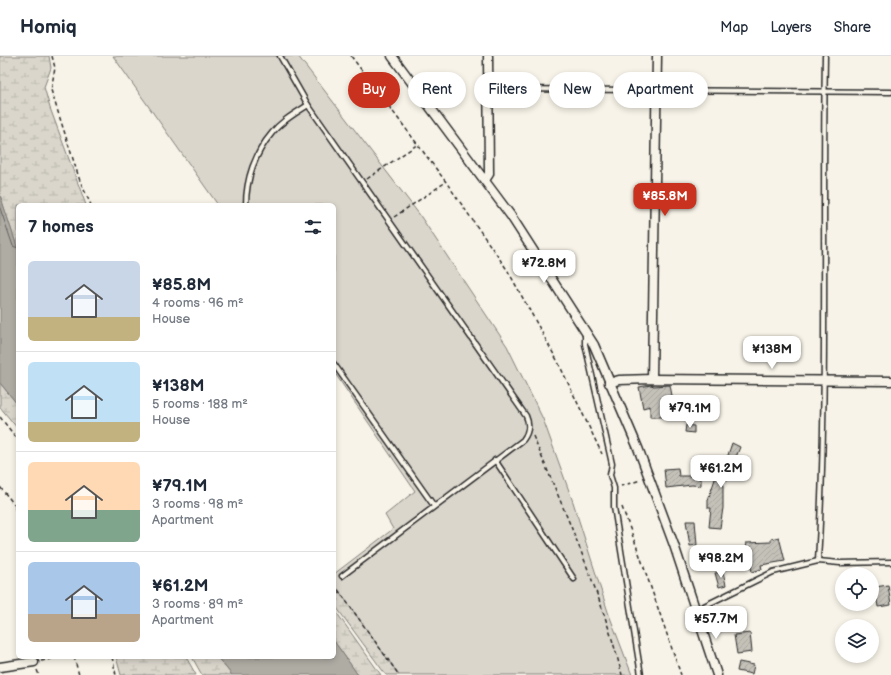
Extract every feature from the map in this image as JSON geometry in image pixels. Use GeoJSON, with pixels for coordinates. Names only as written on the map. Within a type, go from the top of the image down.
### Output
{"type":"FeatureCollection","features":[{"type":"Feature","properties":{"kind":"street"},"geometry":{"type":"LineString","coordinates":[[392,56],[516,222],[594,345],[638,448],[696,610],[717,675]]}},
{"type":"Feature","properties":{"kind":"street"},"geometry":{"type":"LineString","coordinates":[[488,56],[488,72]]}},
{"type":"Feature","properties":{"kind":"street"},"geometry":{"type":"LineString","coordinates":[[657,56],[657,72]]}},
{"type":"Feature","properties":{"kind":"street"},"geometry":{"type":"LineString","coordinates":[[485,180],[489,174],[488,108]]}},
{"type":"Feature","properties":{"kind":"street"},"geometry":{"type":"LineString","coordinates":[[652,378],[657,108]]}},
{"type":"Feature","properties":{"kind":"street"},"geometry":{"type":"LineString","coordinates":[[609,383],[619,380],[652,378],[891,381]]}},
{"type":"Feature","properties":{"kind":"street"},"geometry":{"type":"LineString","coordinates":[[0,666],[34,662]]}},
{"type":"Feature","properties":{"kind":"lane"},"geometry":{"type":"LineString","coordinates":[[280,56],[308,105],[526,416],[529,425],[529,431],[523,440],[342,576]]}},
{"type":"Feature","properties":{"kind":"lane"},"geometry":{"type":"LineString","coordinates":[[818,561],[821,507],[823,380],[825,56]]}},
{"type":"Feature","properties":{"kind":"lane"},"geometry":{"type":"LineString","coordinates":[[541,89],[613,90]]}},
{"type":"Feature","properties":{"kind":"lane"},"geometry":{"type":"LineString","coordinates":[[708,90],[891,92]]}},
{"type":"Feature","properties":{"kind":"lane"},"geometry":{"type":"LineString","coordinates":[[246,203],[249,177],[254,163],[265,143],[277,128],[308,105]]}},
{"type":"Feature","properties":{"kind":"lane"},"geometry":{"type":"LineString","coordinates":[[585,330],[585,344],[612,464],[610,475],[614,488],[614,507],[641,675]]}},
{"type":"Feature","properties":{"kind":"lane"},"geometry":{"type":"LineString","coordinates":[[336,367],[434,506]]}},
{"type":"Feature","properties":{"kind":"lane"},"geometry":{"type":"LineString","coordinates":[[495,460],[574,579]]}},
{"type":"Feature","properties":{"kind":"lane"},"geometry":{"type":"LineString","coordinates":[[696,610],[773,572],[818,561],[840,563],[891,562]]}},
{"type":"Feature","properties":{"kind":"path"},"geometry":{"type":"LineString","coordinates":[[52,56],[55,68],[51,90],[80,181],[90,203]]}},
{"type":"Feature","properties":{"kind":"path"},"geometry":{"type":"LineString","coordinates":[[351,56],[446,182],[508,271],[539,324],[605,460]]}},
{"type":"Feature","properties":{"kind":"path"},"geometry":{"type":"LineString","coordinates":[[363,182],[418,144]]}},
{"type":"Feature","properties":{"kind":"path"},"geometry":{"type":"LineString","coordinates":[[389,220],[446,182]]}},
{"type":"Feature","properties":{"kind":"path"},"geometry":{"type":"LineString","coordinates":[[0,417],[16,437]]}},
{"type":"Feature","properties":{"kind":"path"},"geometry":{"type":"LineString","coordinates":[[529,425],[599,598],[613,639],[622,675]]}},
{"type":"Feature","properties":{"kind":"path"},"geometry":{"type":"LineString","coordinates":[[614,488],[648,478]]}},
{"type":"Feature","properties":{"kind":"path"},"geometry":{"type":"LineString","coordinates":[[0,487],[15,505],[16,510]]}},
{"type":"Feature","properties":{"kind":"path"},"geometry":{"type":"LineString","coordinates":[[624,514],[681,675]]}},
{"type":"Feature","properties":{"kind":"path"},"geometry":{"type":"LineString","coordinates":[[336,587],[399,675]]}},
{"type":"Feature","properties":{"kind":"path"},"geometry":{"type":"LineString","coordinates":[[34,662],[51,659]]}},
{"type":"Feature","properties":{"kind":"path"},"geometry":{"type":"LineString","coordinates":[[74,659],[78,675]]}},
{"type":"Feature","properties":{"kind":"path"},"geometry":{"type":"LineString","coordinates":[[112,659],[116,675]]}},
{"type":"Feature","properties":{"kind":"green space"},"geometry":{"type":"Polygon","coordinates":[[[0,56],[49,56],[51,68],[44,87],[50,108],[85,203],[16,203],[16,244],[0,195],[0,56]]]}},
{"type":"Feature","properties":{"kind":"green space"},"geometry":{"type":"Polygon","coordinates":[[[113,56],[298,56],[419,214],[507,346],[543,419],[573,502],[608,612],[632,675],[399,675],[336,587],[336,572],[393,529],[385,515],[415,491],[336,375],[336,203],[217,203],[113,56]]]}},
{"type":"Feature","properties":{"kind":"green space"},"geometry":{"type":"Polygon","coordinates":[[[0,383],[16,403],[16,427],[0,407],[0,383]]]}},
{"type":"Feature","properties":{"kind":"green space"},"geometry":{"type":"Polygon","coordinates":[[[336,587],[399,675],[386,675],[336,607],[336,587]]]}},
{"type":"Feature","properties":{"kind":"green space"},"geometry":{"type":"Polygon","coordinates":[[[336,612],[381,675],[358,675],[336,644],[336,612]]]}},
{"type":"Feature","properties":{"kind":"green space"},"geometry":{"type":"Polygon","coordinates":[[[117,659],[187,659],[196,675],[121,675],[117,659]]]}},
{"type":"Feature","properties":{"kind":"green space"},"geometry":{"type":"Polygon","coordinates":[[[193,659],[219,659],[232,675],[202,675],[193,659]]]}},
{"type":"Feature","properties":{"kind":"water"},"geometry":{"type":"Polygon","coordinates":[[[0,195],[16,244],[16,403],[0,383],[0,195]]]}},
{"type":"Feature","properties":{"kind":"water"},"geometry":{"type":"Polygon","coordinates":[[[336,644],[358,675],[232,675],[219,659],[336,659],[336,644]]]}},
{"type":"Feature","properties":{"kind":"building"},"geometry":{"type":"Polygon","coordinates":[[[651,385],[670,385],[676,417],[667,419],[666,417],[650,417],[650,406],[643,408],[639,387],[651,385]]]}},
{"type":"Feature","properties":{"kind":"building"},"geometry":{"type":"Polygon","coordinates":[[[686,425],[694,426],[694,433],[685,432],[686,425]]]}},
{"type":"Feature","properties":{"kind":"building"},"geometry":{"type":"Polygon","coordinates":[[[732,443],[740,447],[727,480],[723,478],[723,508],[720,528],[709,527],[711,508],[708,508],[708,500],[721,461],[723,470],[732,443]]]}},
{"type":"Feature","properties":{"kind":"building"},"geometry":{"type":"Polygon","coordinates":[[[678,468],[679,476],[701,476],[701,486],[692,485],[666,488],[664,469],[678,468]]]}},
{"type":"Feature","properties":{"kind":"building"},"geometry":{"type":"Polygon","coordinates":[[[686,521],[695,521],[697,545],[690,546],[686,521]]]}},
{"type":"Feature","properties":{"kind":"building"},"geometry":{"type":"Polygon","coordinates":[[[779,537],[785,561],[761,565],[762,569],[752,572],[749,556],[731,560],[729,553],[740,550],[740,548],[747,549],[746,543],[771,542],[771,539],[779,537]]]}},
{"type":"Feature","properties":{"kind":"building"},"geometry":{"type":"Polygon","coordinates":[[[723,572],[726,585],[719,587],[715,573],[723,572]]]}},
{"type":"Feature","properties":{"kind":"building"},"geometry":{"type":"Polygon","coordinates":[[[888,585],[891,605],[879,607],[879,586],[888,585]]]}},
{"type":"Feature","properties":{"kind":"building"},"geometry":{"type":"Polygon","coordinates":[[[750,633],[752,652],[737,654],[734,635],[750,633]]]}},
{"type":"Feature","properties":{"kind":"building"},"geometry":{"type":"Polygon","coordinates":[[[739,662],[754,665],[752,674],[737,671],[739,662]]]}}]}
